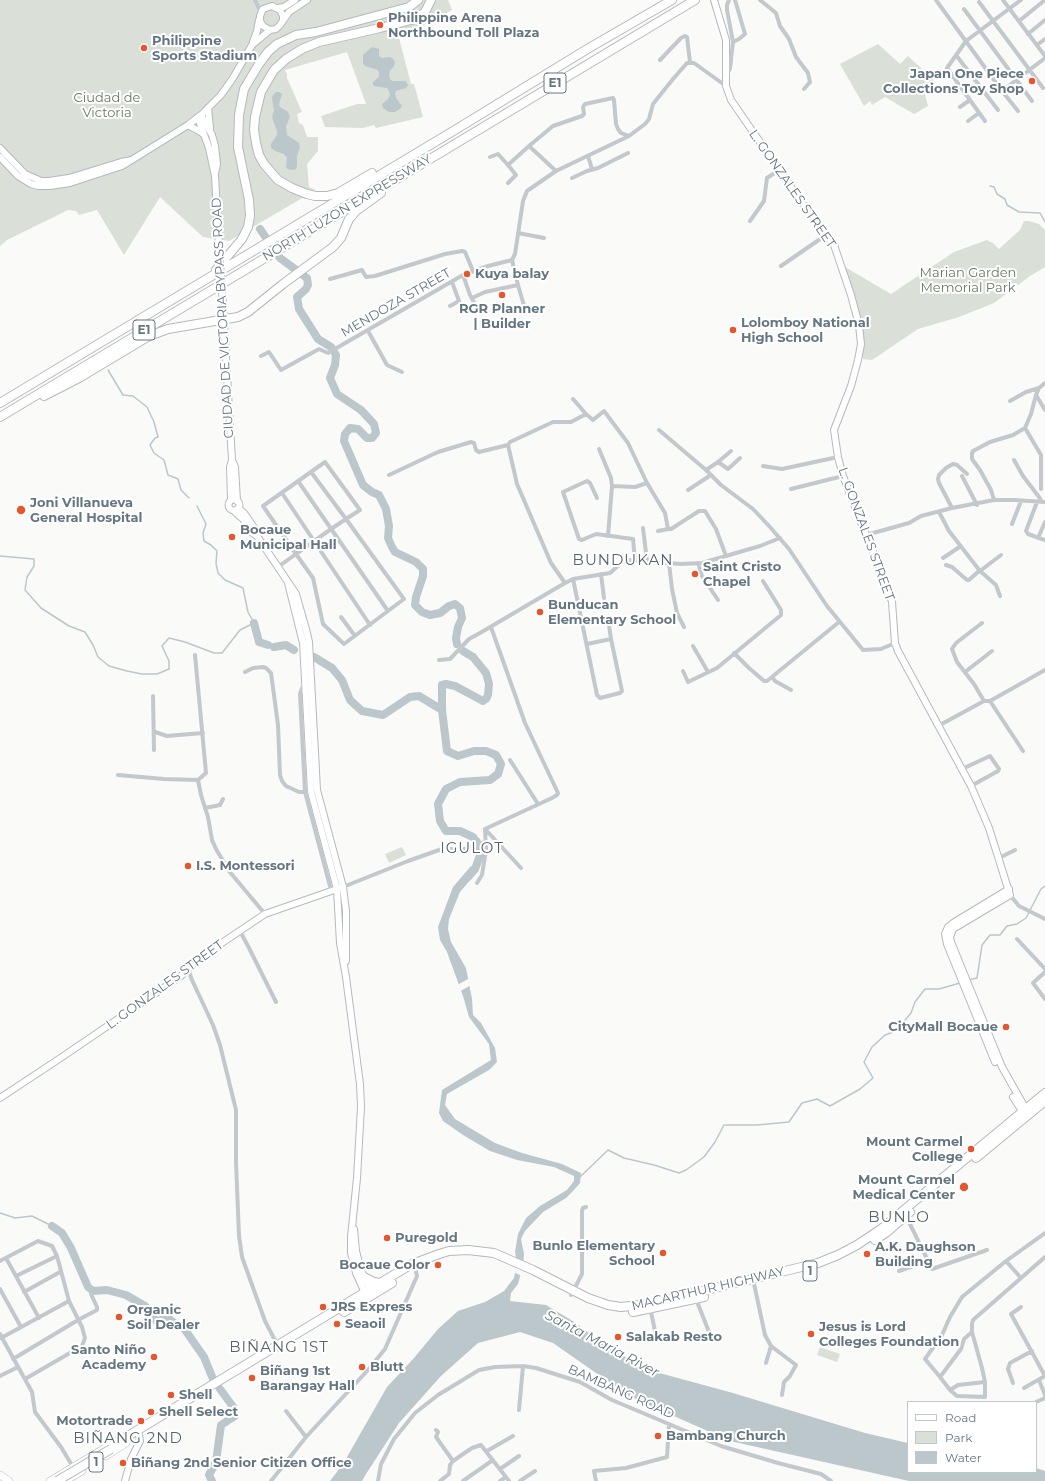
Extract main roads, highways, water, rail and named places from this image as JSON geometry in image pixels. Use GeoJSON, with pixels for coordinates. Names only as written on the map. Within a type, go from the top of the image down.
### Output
{"type":"FeatureCollection","features":[{"type":"Feature","properties":{"kind":"highway"},"geometry":{"type":"LineString","coordinates":[[208,278],[242,239],[248,227],[250,216],[249,200],[238,147],[240,116],[244,89],[268,52],[277,44],[296,35],[316,32],[409,7],[418,0]]}},
{"type":"Feature","properties":{"kind":"highway"},"geometry":{"type":"LineString","coordinates":[[418,152],[377,170],[338,193],[328,196],[307,194],[278,180],[264,164],[259,155],[256,143],[255,117],[261,92],[266,82],[274,70],[286,59],[302,49],[319,42],[415,19],[425,12],[431,0]]}},
{"type":"Feature","properties":{"kind":"highway","name":"NORTH LUZON EXPRESSWAY"},"geometry":{"type":"LineString","coordinates":[[0,403],[280,236],[589,48],[672,0]]}},
{"type":"Feature","properties":{"kind":"highway","name":"NORTH LUZON EXPRESSWAY"},"geometry":{"type":"LineString","coordinates":[[0,417],[695,0]]}},
{"type":"Feature","properties":{"kind":"highway"},"geometry":{"type":"LineString","coordinates":[[22,404],[46,396],[149,336],[168,329],[238,317],[248,312],[333,247],[341,238],[349,219],[356,212],[415,167]]}},
{"type":"Feature","properties":{"kind":"highway","name":"MACARTHUR HIGHWAY"},"geometry":{"type":"LineString","coordinates":[[369,1294],[380,1284],[415,1265],[439,1254],[461,1250],[477,1250],[494,1253],[504,1260],[532,1272],[572,1293],[621,1307],[650,1307],[818,1263],[857,1245],[904,1214],[1026,1113],[1045,1093]]}},
{"type":"Feature","properties":{"kind":"highway","name":"MACARTHUR HIGHWAY"},"geometry":{"type":"LineString","coordinates":[[1026,1113],[1045,1101]]}},
{"type":"Feature","properties":{"kind":"highway","name":"MACARTHUR HIGHWAY"},"geometry":{"type":"LineString","coordinates":[[125,1441],[415,1265]]}},
{"type":"Feature","properties":{"kind":"highway"},"geometry":{"type":"LineString","coordinates":[[364,1277],[380,1284]]}},
{"type":"Feature","properties":{"kind":"highway","name":"1"},"geometry":{"type":"LineString","coordinates":[[56,1481],[125,1441]]}},
{"type":"Feature","properties":{"kind":"main road"},"geometry":{"type":"LineString","coordinates":[[0,157],[23,176],[49,182],[69,180],[121,162],[132,160],[188,126],[208,108],[225,89],[252,45],[263,9],[272,6],[277,8],[284,7],[295,0]]}},
{"type":"Feature","properties":{"kind":"main road"},"geometry":{"type":"LineString","coordinates":[[252,45],[270,30],[278,27],[289,12],[307,0]]}},
{"type":"Feature","properties":{"kind":"main road","name":"L. GONZALES STREET"},"geometry":{"type":"LineString","coordinates":[[715,2],[726,40],[725,77],[726,86],[731,100],[778,170],[834,246],[851,295],[859,324],[861,344],[851,386],[834,430],[838,457],[843,476],[889,590],[892,602],[895,642],[898,651],[971,786],[989,828],[1010,892],[948,927],[945,938],[1002,1067],[1026,1113]]}},
{"type":"Feature","properties":{"kind":"main road"},"geometry":{"type":"LineString","coordinates":[[277,8],[281,12],[283,20]]}},
{"type":"Feature","properties":{"kind":"main road"},"geometry":{"type":"LineString","coordinates":[[260,16],[263,26],[270,30]]}},
{"type":"Feature","properties":{"kind":"main road"},"geometry":{"type":"LineString","coordinates":[[188,126],[209,136],[208,108]]}},
{"type":"Feature","properties":{"kind":"main road","name":"CIUDAD DE VICTORIA BYPASS ROAD"},"geometry":{"type":"LineString","coordinates":[[199,116],[209,136],[215,176],[232,460],[235,467],[234,500]]}},
{"type":"Feature","properties":{"kind":"main road"},"geometry":{"type":"LineString","coordinates":[[0,148],[23,176]]}},
{"type":"Feature","properties":{"kind":"main road"},"geometry":{"type":"LineString","coordinates":[[234,500],[239,503],[236,510],[230,510],[228,506],[234,500]]}},
{"type":"Feature","properties":{"kind":"main road"},"geometry":{"type":"LineString","coordinates":[[236,510],[251,532],[257,536],[288,583],[306,642],[317,790],[337,889],[340,943],[360,1084],[361,1107],[352,1219],[351,1253],[356,1273],[369,1294]]}},
{"type":"Feature","properties":{"kind":"main road"},"geometry":{"type":"LineString","coordinates":[[307,666],[304,683],[311,792],[337,889]]}},
{"type":"Feature","properties":{"kind":"main road","name":"L. GONZALES STREET"},"geometry":{"type":"LineString","coordinates":[[0,1098],[181,976],[198,959],[265,914],[337,889]]}},
{"type":"Feature","properties":{"kind":"main road"},"geometry":{"type":"LineString","coordinates":[[352,1219],[356,1251],[369,1294]]}},
{"type":"Feature","properties":{"kind":"main road"},"geometry":{"type":"LineString","coordinates":[[125,1481],[131,1459],[139,1444],[138,1433]]}},
{"type":"Feature","properties":{"kind":"main road","name":"MACARTHUR HIGHWAY"},"geometry":{"type":"LineString","coordinates":[[50,1481],[110,1445],[125,1441]]}},
{"type":"Feature","properties":{"kind":"main road","name":"MACARTHUR HIGHWAY"},"geometry":{"type":"LineString","coordinates":[[65,1481],[114,1452],[125,1441]]}},
{"type":"Feature","properties":{"kind":"main road"},"geometry":{"type":"LineString","coordinates":[[0,1475],[9,1481]]}},
{"type":"Feature","properties":{"kind":"water"},"geometry":{"type":"Polygon","coordinates":[[[372,47],[379,49],[379,56],[382,58],[390,57],[395,62],[390,71],[390,79],[393,81],[406,81],[408,85],[406,88],[396,91],[396,98],[402,106],[395,112],[389,112],[383,108],[382,104],[390,95],[387,88],[373,85],[373,82],[379,77],[378,70],[365,66],[363,63],[363,55],[372,47]]]}},
{"type":"Feature","properties":{"kind":"water"},"geometry":{"type":"Polygon","coordinates":[[[276,92],[282,94],[279,104],[280,107],[288,112],[290,117],[286,126],[287,135],[299,143],[300,147],[297,156],[296,169],[292,170],[286,167],[287,158],[284,154],[271,148],[271,144],[277,135],[272,117],[274,110],[272,98],[276,92]]]}},
{"type":"Feature","properties":{"kind":"water","name":"Santa Maria River"},"geometry":{"type":"Polygon","coordinates":[[[471,866],[478,871],[460,892],[449,919],[448,929],[451,942],[466,968],[472,999],[473,1015],[481,1023],[495,1048],[497,1062],[489,1070],[447,1094],[445,1105],[455,1119],[495,1143],[522,1153],[562,1164],[581,1173],[580,1183],[573,1191],[566,1198],[543,1212],[525,1231],[521,1239],[524,1254],[523,1265],[518,1284],[511,1293],[510,1301],[546,1305],[576,1323],[607,1347],[652,1371],[733,1393],[865,1433],[907,1443],[907,1473],[1037,1473],[1037,1468],[1045,1471],[1045,1481],[909,1481],[730,1441],[629,1396],[553,1343],[520,1332],[478,1343],[441,1376],[399,1423],[362,1481],[330,1481],[343,1464],[387,1387],[438,1329],[458,1311],[485,1302],[504,1291],[514,1278],[517,1262],[515,1252],[518,1234],[526,1218],[540,1206],[567,1190],[574,1181],[574,1176],[554,1167],[517,1160],[490,1151],[443,1121],[439,1113],[442,1090],[491,1060],[489,1044],[469,1017],[447,952],[440,940],[438,927],[453,887],[471,866]]]}},
{"type":"Feature","properties":{"kind":"waterway"},"geometry":{"type":"LineString","coordinates":[[990,186],[994,187],[997,194],[1005,199],[1007,205],[1019,212],[1040,213],[1045,222]]}},
{"type":"Feature","properties":{"kind":"waterway"},"geometry":{"type":"LineString","coordinates":[[260,229],[280,258],[307,278],[308,285],[306,289],[297,297],[299,309],[318,339],[331,347],[336,355],[335,365],[330,378],[337,394],[361,410],[374,424],[376,433],[372,438],[367,438],[358,429],[350,428],[345,434],[344,441],[363,485],[379,495],[386,509],[389,526],[388,538],[395,552],[416,562],[423,569],[423,576],[415,605],[422,612],[430,615],[440,613],[449,606],[455,604],[460,608],[462,618],[458,627],[456,638],[457,644]]}},
{"type":"Feature","properties":{"kind":"waterway"},"geometry":{"type":"LineString","coordinates":[[108,370],[123,395],[133,396],[147,407],[154,422],[158,437],[155,438],[150,445],[154,453],[164,460],[168,475],[178,479],[181,490],[189,498]]}},
{"type":"Feature","properties":{"kind":"waterway"},"geometry":{"type":"LineString","coordinates":[[0,556],[34,559],[34,566],[27,577],[25,590],[41,608],[69,626],[85,632],[98,657],[109,666],[142,674],[157,674],[169,669],[169,661],[162,646],[169,638],[185,642],[214,653],[222,653],[240,630],[254,623],[248,612],[243,588],[225,580],[218,573],[216,563],[217,551],[204,541],[203,533],[206,524],[197,506]]}},
{"type":"Feature","properties":{"kind":"waterway"},"geometry":{"type":"LineString","coordinates":[[254,623],[259,642],[268,645]]}},
{"type":"Feature","properties":{"kind":"waterway"},"geometry":{"type":"LineString","coordinates":[[274,647],[286,645],[294,650]]}},
{"type":"Feature","properties":{"kind":"waterway"},"geometry":{"type":"LineString","coordinates":[[463,651],[473,657],[486,673],[489,684],[488,695],[483,701],[455,686],[446,684],[442,685],[442,710],[447,751],[458,756],[474,751],[486,751],[496,755],[501,764],[498,774],[490,780],[460,782],[446,789],[438,804],[440,821],[446,831],[460,831],[473,837],[477,842],[481,853],[475,869],[468,877]]}},
{"type":"Feature","properties":{"kind":"waterway"},"geometry":{"type":"LineString","coordinates":[[314,657],[332,668],[342,680],[350,700],[362,711],[383,715],[410,697],[419,696],[442,710]]}},
{"type":"Feature","properties":{"kind":"waterway"},"geometry":{"type":"LineString","coordinates":[[969,980],[977,978],[982,945],[990,935],[1000,935],[1007,926],[1017,924],[1026,918],[1041,889],[1045,886]]}},
{"type":"Feature","properties":{"kind":"waterway"},"geometry":{"type":"LineString","coordinates":[[580,1177],[608,1150],[624,1158],[679,1173],[686,1170],[704,1157],[715,1142],[724,1125],[757,1125],[789,1122],[802,1103],[817,1099],[830,1106],[860,1089],[873,1078],[864,1062],[872,1047],[885,1035],[896,1031],[911,1013],[915,1002],[925,989],[939,989],[960,983]]}},
{"type":"Feature","properties":{"kind":"waterway"},"geometry":{"type":"LineString","coordinates":[[0,1213],[15,1218],[32,1216],[52,1226]]}},
{"type":"Feature","properties":{"kind":"waterway"},"geometry":{"type":"LineString","coordinates":[[52,1226],[62,1233],[71,1248],[88,1287],[93,1291],[107,1290],[126,1295],[145,1306],[156,1321],[169,1319],[178,1326],[183,1327],[204,1357],[213,1379]]}},
{"type":"Feature","properties":{"kind":"waterway"},"geometry":{"type":"LineString","coordinates":[[212,1481],[209,1475],[216,1462],[221,1425],[235,1416],[234,1408],[220,1389]]}},
{"type":"Feature","properties":{"kind":"place","name":"Philippine Arena Northbound Toll Plaza"},"geometry":{"type":"Point","coordinates":[380,25]}},
{"type":"Feature","properties":{"kind":"place","name":"Philippine Sports Stadium"},"geometry":{"type":"Point","coordinates":[144,48]}},
{"type":"Feature","properties":{"kind":"place","name":"Japan One Piece Collections Toy Shop"},"geometry":{"type":"Point","coordinates":[1032,81]}},
{"type":"Feature","properties":{"kind":"place","name":"Kuya balay"},"geometry":{"type":"Point","coordinates":[467,274]}},
{"type":"Feature","properties":{"kind":"place","name":"RGR Planner | Builder"},"geometry":{"type":"Point","coordinates":[502,295]}},
{"type":"Feature","properties":{"kind":"place","name":"Lolomboy National High School"},"geometry":{"type":"Point","coordinates":[733,330]}},
{"type":"Feature","properties":{"kind":"place","name":"Joni Villanueva General Hospital"},"geometry":{"type":"Point","coordinates":[21,510]}},
{"type":"Feature","properties":{"kind":"place","name":"Bocaue Municipal Hall"},"geometry":{"type":"Point","coordinates":[232,537]}},
{"type":"Feature","properties":{"kind":"place","name":"Saint Cristo Chapel"},"geometry":{"type":"Point","coordinates":[695,574]}},
{"type":"Feature","properties":{"kind":"place","name":"Bunducan Elementary School"},"geometry":{"type":"Point","coordinates":[540,612]}},
{"type":"Feature","properties":{"kind":"place","name":"I.S. Montessori"},"geometry":{"type":"Point","coordinates":[188,866]}},
{"type":"Feature","properties":{"kind":"place","name":"CityMall Bocaue"},"geometry":{"type":"Point","coordinates":[1006,1027]}},
{"type":"Feature","properties":{"kind":"place","name":"Mount Carmel College"},"geometry":{"type":"Point","coordinates":[971,1149]}},
{"type":"Feature","properties":{"kind":"place","name":"Mount Carmel Medical Center"},"geometry":{"type":"Point","coordinates":[964,1187]}},
{"type":"Feature","properties":{"kind":"place","name":"Puregold"},"geometry":{"type":"Point","coordinates":[387,1238]}},
{"type":"Feature","properties":{"kind":"place","name":"Bunlo Elementary School"},"geometry":{"type":"Point","coordinates":[663,1253]}},
{"type":"Feature","properties":{"kind":"place","name":"A.K. Daughson Building"},"geometry":{"type":"Point","coordinates":[867,1254]}},
{"type":"Feature","properties":{"kind":"place","name":"Bocaue Color"},"geometry":{"type":"Point","coordinates":[438,1265]}},
{"type":"Feature","properties":{"kind":"place","name":"JRS Express"},"geometry":{"type":"Point","coordinates":[323,1307]}},
{"type":"Feature","properties":{"kind":"place","name":"Organic Soil Dealer"},"geometry":{"type":"Point","coordinates":[119,1317]}},
{"type":"Feature","properties":{"kind":"place","name":"Seaoil"},"geometry":{"type":"Point","coordinates":[337,1324]}},
{"type":"Feature","properties":{"kind":"place","name":"Jesus is Lord Colleges Foundation"},"geometry":{"type":"Point","coordinates":[811,1334]}},
{"type":"Feature","properties":{"kind":"place","name":"Salakab Resto"},"geometry":{"type":"Point","coordinates":[618,1337]}},
{"type":"Feature","properties":{"kind":"place","name":"Santo Niño Academy"},"geometry":{"type":"Point","coordinates":[154,1357]}},
{"type":"Feature","properties":{"kind":"place","name":"Blutt"},"geometry":{"type":"Point","coordinates":[362,1367]}},
{"type":"Feature","properties":{"kind":"place","name":"Biñang 1st Barangay Hall"},"geometry":{"type":"Point","coordinates":[252,1378]}},
{"type":"Feature","properties":{"kind":"place","name":"Shell"},"geometry":{"type":"Point","coordinates":[171,1395]}},
{"type":"Feature","properties":{"kind":"place","name":"Shell Select"},"geometry":{"type":"Point","coordinates":[151,1412]}},
{"type":"Feature","properties":{"kind":"place","name":"Motortrade"},"geometry":{"type":"Point","coordinates":[141,1421]}},
{"type":"Feature","properties":{"kind":"place","name":"Bambang Church"},"geometry":{"type":"Point","coordinates":[658,1436]}},
{"type":"Feature","properties":{"kind":"place","name":"Biñang 2nd Senior Citizen Office"},"geometry":{"type":"Point","coordinates":[123,1463]}},
{"type":"Feature","properties":{"kind":"district","name":"BUNDUKAN"},"geometry":{"type":"Point","coordinates":[623,561]}},
{"type":"Feature","properties":{"kind":"district","name":"IGULOT"},"geometry":{"type":"Point","coordinates":[472,849]}},
{"type":"Feature","properties":{"kind":"district","name":"BUNLO"},"geometry":{"type":"Point","coordinates":[899,1218]}},
{"type":"Feature","properties":{"kind":"district","name":"BIÑANG 1ST"},"geometry":{"type":"Point","coordinates":[279,1348]}},
{"type":"Feature","properties":{"kind":"district","name":"BIÑANG 2ND"},"geometry":{"type":"Point","coordinates":[128,1439]}},
{"type":"Feature","properties":{"kind":"park label","name":"Ciudad de Victoria"},"geometry":{"type":"Point","coordinates":[107,106]}},
{"type":"Feature","properties":{"kind":"park label","name":"Marian Garden Memorial Park"},"geometry":{"type":"Point","coordinates":[968,280]}}]}
